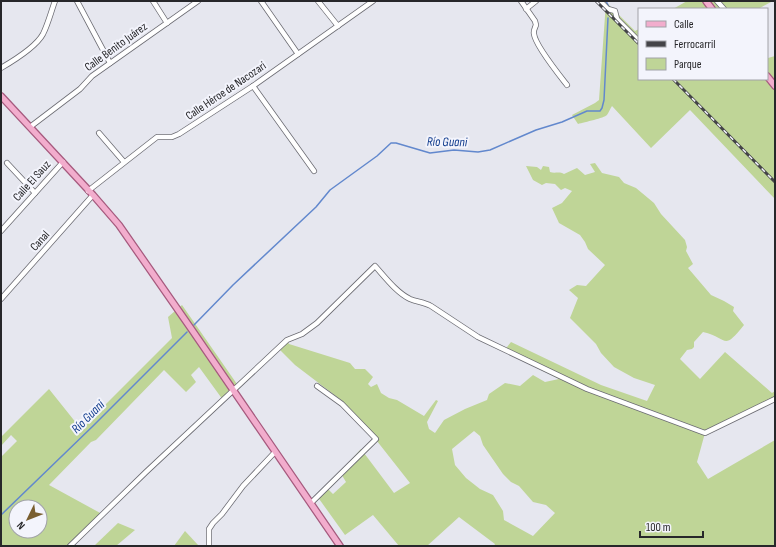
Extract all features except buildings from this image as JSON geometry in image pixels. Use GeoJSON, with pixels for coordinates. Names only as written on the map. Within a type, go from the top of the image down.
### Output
{"type":"FeatureCollection","features":[{"type":"Feature","properties":{"kind":"main road"},"geometry":{"type":"LineString","coordinates":[[768,77],[775,86]]}},
{"type":"Feature","properties":{"kind":"main road"},"geometry":{"type":"LineString","coordinates":[[1,96],[63,162],[119,225],[340,546]]}},
{"type":"Feature","properties":{"kind":"street"},"geometry":{"type":"LineString","coordinates":[[1,68],[14,60],[38,41],[43,35],[55,1]]}},
{"type":"Feature","properties":{"kind":"street"},"geometry":{"type":"LineString","coordinates":[[77,1],[110,63]]}},
{"type":"Feature","properties":{"kind":"street"},"geometry":{"type":"LineString","coordinates":[[153,1],[167,23]]}},
{"type":"Feature","properties":{"kind":"street","name":"Calle Benito Juárez"},"geometry":{"type":"LineString","coordinates":[[30,127],[80,90],[92,76],[198,1]]}},
{"type":"Feature","properties":{"kind":"street"},"geometry":{"type":"LineString","coordinates":[[260,1],[298,54]]}},
{"type":"Feature","properties":{"kind":"street"},"geometry":{"type":"LineString","coordinates":[[318,1],[338,26]]}},
{"type":"Feature","properties":{"kind":"street","name":"Calle Héroe de Nacozari"},"geometry":{"type":"LineString","coordinates":[[88,191],[157,137],[172,137],[179,134],[253,86],[373,1]]}},
{"type":"Feature","properties":{"kind":"street"},"geometry":{"type":"LineString","coordinates":[[521,1],[536,25],[534,32],[535,39],[567,85]]}},
{"type":"Feature","properties":{"kind":"street"},"geometry":{"type":"LineString","coordinates":[[526,9],[536,1]]}},
{"type":"Feature","properties":{"kind":"street"},"geometry":{"type":"LineString","coordinates":[[600,1],[616,13],[616,19],[638,40]]}},
{"type":"Feature","properties":{"kind":"street"},"geometry":{"type":"LineString","coordinates":[[253,86],[314,170]]}},
{"type":"Feature","properties":{"kind":"street"},"geometry":{"type":"LineString","coordinates":[[99,133],[124,162]]}},
{"type":"Feature","properties":{"kind":"street"},"geometry":{"type":"LineString","coordinates":[[7,162],[35,193]]}},
{"type":"Feature","properties":{"kind":"street","name":"Calle El Sauz"},"geometry":{"type":"LineString","coordinates":[[1,231],[63,162]]}},
{"type":"Feature","properties":{"kind":"street","name":"Canal"},"geometry":{"type":"LineString","coordinates":[[1,299],[93,195]]}},
{"type":"Feature","properties":{"kind":"street"},"geometry":{"type":"LineString","coordinates":[[70,546],[146,472],[287,340],[302,334],[317,323],[375,266],[411,300],[431,306],[478,337],[587,390],[705,433],[775,399]]}},
{"type":"Feature","properties":{"kind":"street"},"geometry":{"type":"LineString","coordinates":[[311,503],[376,439],[342,404],[317,386]]}},
{"type":"Feature","properties":{"kind":"street"},"geometry":{"type":"LineString","coordinates":[[209,546],[209,529],[213,523],[222,514],[243,486],[275,452]]}},
{"type":"Feature","properties":{"kind":"green space"},"geometry":{"type":"Polygon","coordinates":[[[687,1],[773,1],[760,8],[675,8],[687,1]]]}},
{"type":"Feature","properties":{"kind":"green space"},"geometry":{"type":"Polygon","coordinates":[[[606,2],[635,31],[638,30],[638,80],[768,80],[768,58],[775,56],[775,199],[690,110],[651,148],[612,106],[607,115],[578,124],[572,115],[599,100],[606,2]]]}},
{"type":"Feature","properties":{"kind":"green space"},"geometry":{"type":"Polygon","coordinates":[[[595,163],[602,173],[619,177],[624,183],[636,188],[654,203],[661,214],[685,240],[687,247],[686,251],[693,264],[688,268],[711,295],[734,307],[733,311],[744,325],[728,341],[703,332],[694,342],[694,347],[687,350],[680,359],[700,379],[725,352],[772,393],[775,391],[775,399],[705,433],[697,462],[708,479],[775,440],[775,546],[494,546],[495,544],[459,517],[427,546],[399,546],[373,515],[345,535],[317,496],[327,488],[333,494],[346,482],[340,472],[361,449],[394,493],[410,483],[373,436],[341,400],[295,365],[279,349],[287,340],[289,344],[350,363],[355,369],[365,369],[373,377],[368,384],[371,387],[377,384],[381,393],[389,398],[397,400],[424,416],[436,400],[438,401],[427,422],[429,429],[435,433],[444,420],[487,400],[489,394],[505,383],[520,386],[533,375],[545,382],[559,379],[504,351],[511,342],[601,385],[647,401],[655,385],[634,378],[614,367],[601,353],[596,344],[570,318],[578,298],[569,290],[577,285],[586,286],[605,265],[588,249],[580,235],[559,223],[552,208],[562,203],[572,191],[565,188],[561,190],[555,184],[546,183],[542,185],[533,180],[526,166],[537,167],[541,170],[543,166],[549,167],[550,172],[564,174],[577,168],[585,175],[595,172],[590,164],[595,163]],[[474,431],[452,449],[455,465],[466,478],[480,489],[493,495],[503,511],[504,520],[533,536],[555,513],[546,505],[533,502],[519,486],[511,482],[503,474],[483,445],[480,436],[474,431]]]}},
{"type":"Feature","properties":{"kind":"green space"},"geometry":{"type":"Polygon","coordinates":[[[182,305],[239,387],[223,400],[199,367],[191,375],[196,382],[186,392],[164,370],[96,440],[91,442],[49,485],[102,514],[70,546],[1,546],[1,457],[17,441],[11,435],[1,446],[1,437],[49,389],[81,429],[172,338],[168,317],[182,305]]]}},
{"type":"Feature","properties":{"kind":"green space"},"geometry":{"type":"Polygon","coordinates":[[[118,523],[135,530],[116,546],[94,546],[118,523]]]}},
{"type":"Feature","properties":{"kind":"green space"},"geometry":{"type":"Polygon","coordinates":[[[185,531],[199,546],[174,546],[185,531]]]}},
{"type":"Feature","properties":{"kind":"waterway","name":"Río Guani"},"geometry":{"type":"LineString","coordinates":[[606,1],[609,7]]}},
{"type":"Feature","properties":{"kind":"waterway","name":"Río Guani"},"geometry":{"type":"LineString","coordinates":[[194,325],[233,285],[316,207],[330,190],[377,156],[391,143],[396,143],[430,153],[454,150],[478,152],[490,150],[536,130],[562,122],[587,111],[600,111],[604,100],[608,18]]}},
{"type":"Feature","properties":{"kind":"waterway","name":"Río Guani"},"geometry":{"type":"LineString","coordinates":[[1,515],[187,332]]}},
{"type":"Feature","properties":{"kind":"railway"},"geometry":{"type":"LineString","coordinates":[[596,1],[638,43]]}},
{"type":"Feature","properties":{"kind":"railway"},"geometry":{"type":"LineString","coordinates":[[674,80],[775,182]]}}]}
